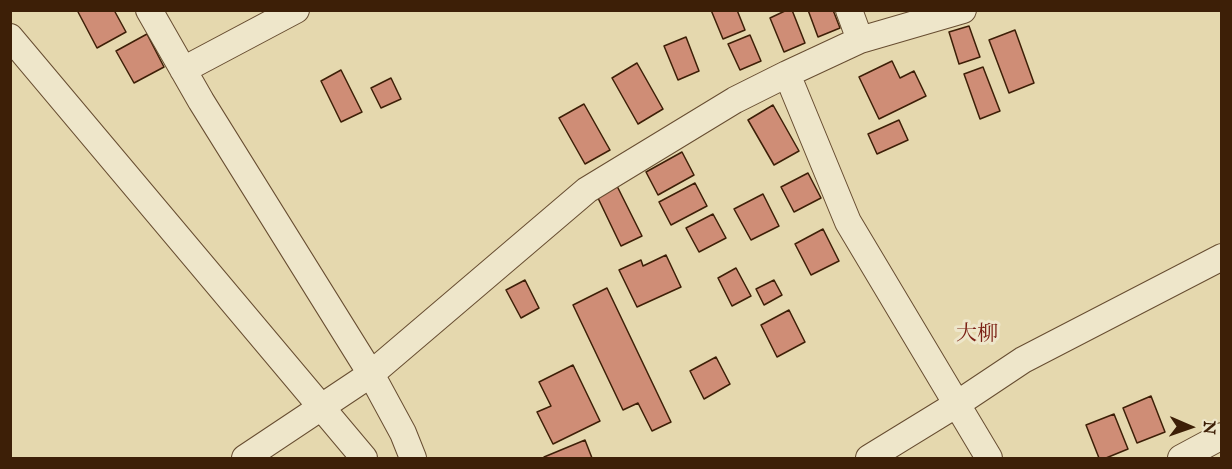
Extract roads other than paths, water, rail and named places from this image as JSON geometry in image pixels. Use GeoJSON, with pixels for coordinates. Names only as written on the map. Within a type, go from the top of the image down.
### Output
{"type":"FeatureCollection","features":[{"type":"Feature","properties":{"kind":"street"},"geometry":{"type":"LineString","coordinates":[[149,10],[207,111],[371,374],[403,433],[413,459]]}},
{"type":"Feature","properties":{"kind":"street"},"geometry":{"type":"LineString","coordinates":[[183,70],[296,10]]}},
{"type":"Feature","properties":{"kind":"street"},"geometry":{"type":"LineString","coordinates":[[849,10],[860,40]]}},
{"type":"Feature","properties":{"kind":"street"},"geometry":{"type":"LineString","coordinates":[[245,459],[371,374],[587,190],[735,100],[787,74],[860,40],[963,10]]}},
{"type":"Feature","properties":{"kind":"street"},"geometry":{"type":"LineString","coordinates":[[10,37],[364,459]]}},
{"type":"Feature","properties":{"kind":"street"},"geometry":{"type":"LineString","coordinates":[[787,74],[848,222],[989,459]]}},
{"type":"Feature","properties":{"kind":"street"},"geometry":{"type":"LineString","coordinates":[[869,459],[1023,360],[1221,257]]}},
{"type":"Feature","properties":{"kind":"street"},"geometry":{"type":"LineString","coordinates":[[1180,459],[1221,436]]}},
{"type":"Feature","properties":{"kind":"district","name":"大柳"},"geometry":{"type":"Point","coordinates":[977,336]}}]}
